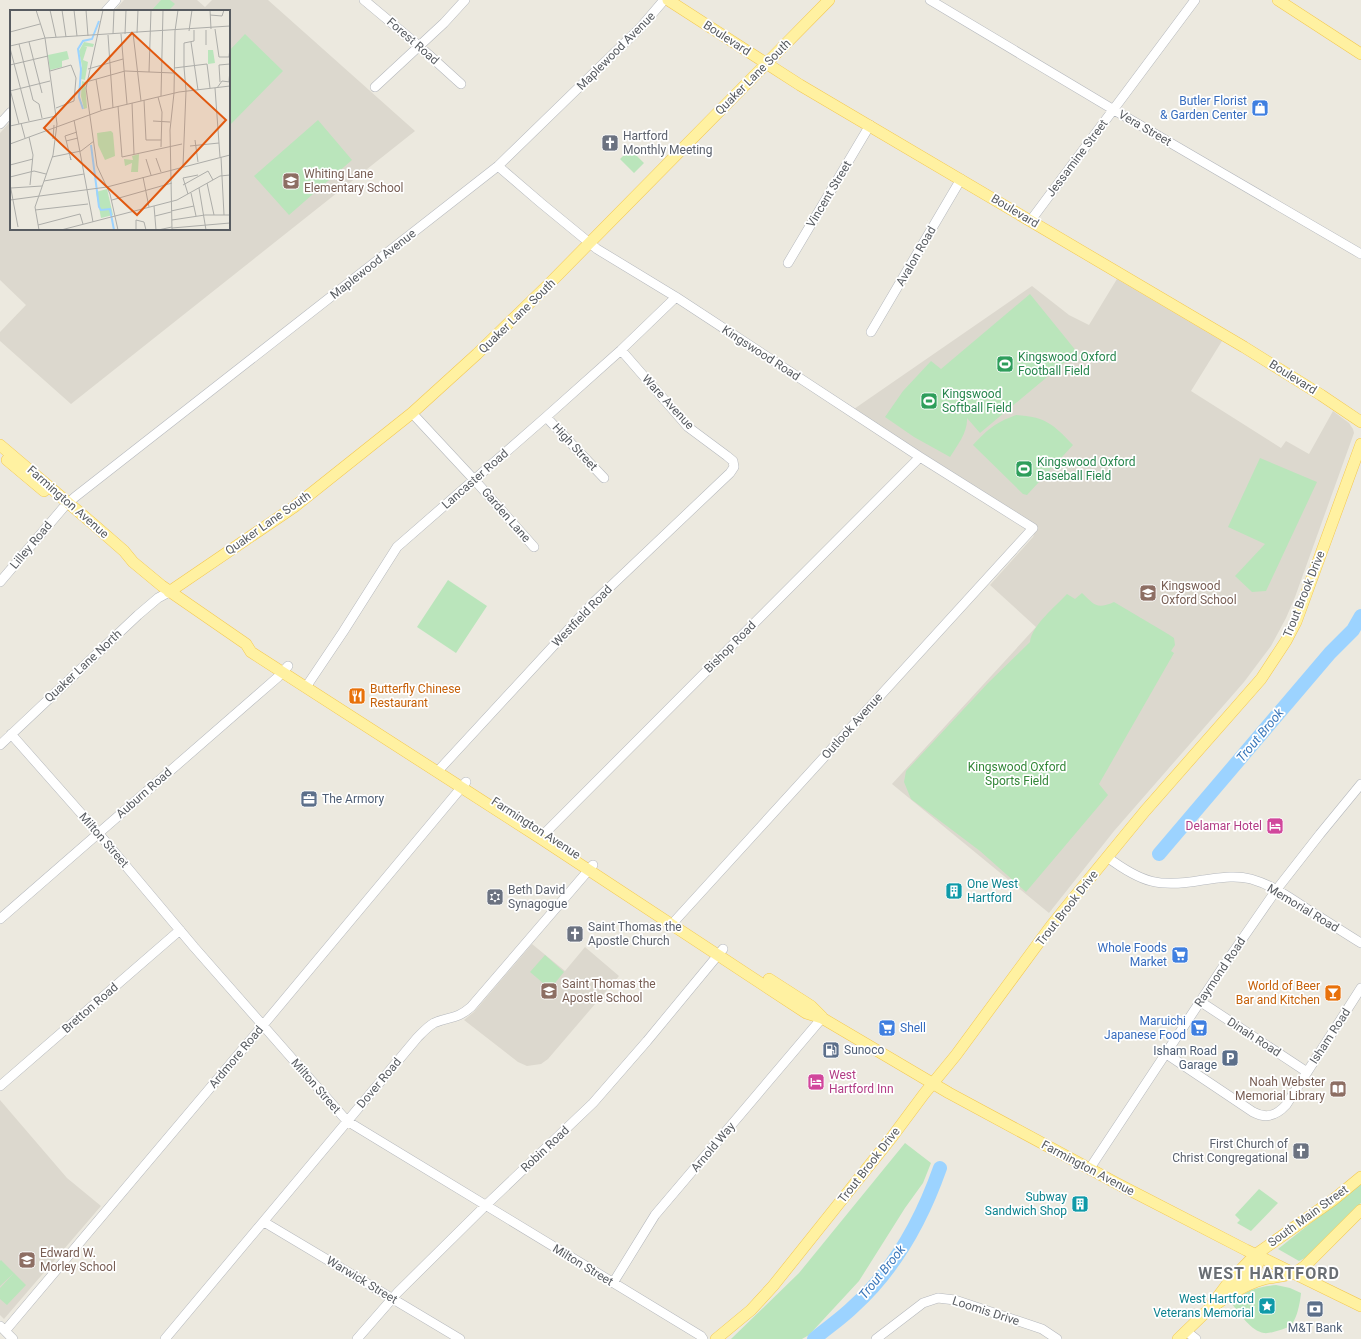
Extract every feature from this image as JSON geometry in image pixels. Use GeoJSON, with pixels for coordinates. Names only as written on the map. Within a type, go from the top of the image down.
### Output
{"type":"FeatureCollection","features":[{"type":"Feature","properties":{"kind":"main road","name":"Boulevard"},"geometry":{"type":"LineString","coordinates":[[668,0],[766,64],[1262,358],[1361,422]]}},
{"type":"Feature","properties":{"kind":"main road","name":"Quaker Lane South"},"geometry":{"type":"LineString","coordinates":[[169,592],[294,507],[412,413],[492,340],[829,0]]}},
{"type":"Feature","properties":{"kind":"main road"},"geometry":{"type":"LineString","coordinates":[[1278,0],[1360,52]]}},
{"type":"Feature","properties":{"kind":"main road","name":"Trout Brook Drive"},"geometry":{"type":"LineString","coordinates":[[716,1339],[751,1310],[774,1286],[1001,996],[1051,926],[1106,857],[1261,679],[1286,641],[1296,622],[1361,444]]}},
{"type":"Feature","properties":{"kind":"main road","name":"Farmington Avenue"},"geometry":{"type":"LineString","coordinates":[[0,445],[66,505]]}},
{"type":"Feature","properties":{"kind":"main road","name":"Farmington Avenue"},"geometry":{"type":"LineString","coordinates":[[0,454],[124,551],[133,562],[169,592],[246,644],[251,652],[285,669],[309,684],[591,867],[721,952],[806,1013],[822,1018],[932,1084],[1116,1183],[1255,1255],[1361,1306]]}},
{"type":"Feature","properties":{"kind":"main road","name":"South Main Street"},"geometry":{"type":"LineString","coordinates":[[1208,1310],[1228,1282],[1255,1255],[1333,1200],[1361,1177]]}},
{"type":"Feature","properties":{"kind":"main road"},"geometry":{"type":"LineString","coordinates":[[1178,1339],[1208,1310],[1237,1290],[1259,1280],[1294,1273],[1305,1266],[1361,1210]]}},
{"type":"Feature","properties":{"kind":"street"},"geometry":{"type":"LineString","coordinates":[[107,10],[116,0]]}},
{"type":"Feature","properties":{"kind":"street","name":"Forest Road"},"geometry":{"type":"LineString","coordinates":[[364,0],[419,46],[461,84]]}},
{"type":"Feature","properties":{"kind":"street"},"geometry":{"type":"LineString","coordinates":[[375,87],[444,23],[465,0]]}},
{"type":"Feature","properties":{"kind":"street","name":"Maplewood Avenue"},"geometry":{"type":"LineString","coordinates":[[66,505],[498,166],[641,27],[664,0]]}},
{"type":"Feature","properties":{"kind":"street","name":"Vera Street"},"geometry":{"type":"LineString","coordinates":[[930,0],[1114,110],[1361,254]]}},
{"type":"Feature","properties":{"kind":"street","name":"Jessamine Street"},"geometry":{"type":"LineString","coordinates":[[1031,220],[1195,0]]}},
{"type":"Feature","properties":{"kind":"street"},"geometry":{"type":"LineString","coordinates":[[0,124],[10,113]]}},
{"type":"Feature","properties":{"kind":"street","name":"Vincent Street"},"geometry":{"type":"LineString","coordinates":[[788,263],[870,125]]}},
{"type":"Feature","properties":{"kind":"street","name":"Kingswood Road"},"geometry":{"type":"LineString","coordinates":[[498,166],[589,243],[676,297],[920,457],[1033,528]]}},
{"type":"Feature","properties":{"kind":"street","name":"Avalon Road"},"geometry":{"type":"LineString","coordinates":[[871,332],[961,179]]}},
{"type":"Feature","properties":{"kind":"street","name":"Lancaster Road"},"geometry":{"type":"LineString","coordinates":[[309,684],[397,547],[621,350],[676,297]]}},
{"type":"Feature","properties":{"kind":"street","name":"Ware Avenue"},"geometry":{"type":"LineString","coordinates":[[621,350],[688,427],[733,461],[734,467]]}},
{"type":"Feature","properties":{"kind":"street","name":"Garden Lane"},"geometry":{"type":"LineString","coordinates":[[412,413],[534,547]]}},
{"type":"Feature","properties":{"kind":"street","name":"High Street"},"geometry":{"type":"LineString","coordinates":[[546,417],[604,478]]}},
{"type":"Feature","properties":{"kind":"street","name":"Bishop Road"},"geometry":{"type":"LineString","coordinates":[[542,836],[920,457]]}},
{"type":"Feature","properties":{"kind":"street","name":"Westfield Road"},"geometry":{"type":"LineString","coordinates":[[439,769],[592,604],[730,473],[734,467]]}},
{"type":"Feature","properties":{"kind":"street","name":"Lilley Road"},"geometry":{"type":"LineString","coordinates":[[0,582],[66,505]]}},
{"type":"Feature","properties":{"kind":"street","name":"Outlook Avenue"},"geometry":{"type":"LineString","coordinates":[[674,921],[1033,528]]}},
{"type":"Feature","properties":{"kind":"street","name":"Quaker Lane North"},"geometry":{"type":"LineString","coordinates":[[0,744],[138,615],[158,598],[169,592]]}},
{"type":"Feature","properties":{"kind":"street","name":"Auburn Road"},"geometry":{"type":"LineString","coordinates":[[0,919],[285,669]]}},
{"type":"Feature","properties":{"kind":"street","name":"Milton Street"},"geometry":{"type":"LineString","coordinates":[[11,734],[347,1121],[704,1339]]}},
{"type":"Feature","properties":{"kind":"street","name":"Raymond Road"},"geometry":{"type":"LineString","coordinates":[[1090,1168],[1227,961],[1278,889],[1361,784]]}},
{"type":"Feature","properties":{"kind":"street","name":"Ardmore Road"},"geometry":{"type":"LineString","coordinates":[[3,1329],[264,1025],[463,785]]}},
{"type":"Feature","properties":{"kind":"street","name":"Memorial Road"},"geometry":{"type":"LineString","coordinates":[[1106,857],[1132,875],[1166,884],[1185,884],[1217,878],[1238,877],[1251,879],[1278,889],[1361,943]]}},
{"type":"Feature","properties":{"kind":"street","name":"Dover Road"},"geometry":{"type":"LineString","coordinates":[[165,1339],[347,1121],[428,1027],[434,1023],[460,1016],[471,1007],[591,867]]}},
{"type":"Feature","properties":{"kind":"street","name":"Bretton Road"},"geometry":{"type":"LineString","coordinates":[[0,1086],[180,930]]}},
{"type":"Feature","properties":{"kind":"street","name":"Robin Road"},"geometry":{"type":"LineString","coordinates":[[357,1339],[392,1298],[485,1206],[593,1103],[721,952]]}},
{"type":"Feature","properties":{"kind":"street","name":"Isham Road"},"geometry":{"type":"LineString","coordinates":[[1165,1053],[1253,1112],[1265,1116],[1278,1113],[1286,1105],[1361,988]]}},
{"type":"Feature","properties":{"kind":"street","name":"Dinah Road"},"geometry":{"type":"LineString","coordinates":[[1200,1002],[1307,1072]]}},
{"type":"Feature","properties":{"kind":"street","name":"Arnold Way"},"geometry":{"type":"LineString","coordinates":[[613,1283],[655,1215],[822,1018]]}},
{"type":"Feature","properties":{"kind":"street","name":"Warwick Street"},"geometry":{"type":"LineString","coordinates":[[264,1222],[460,1339]]}},
{"type":"Feature","properties":{"kind":"street","name":"Loomis Drive"},"geometry":{"type":"LineString","coordinates":[[876,1339],[923,1303],[942,1298],[955,1300],[1042,1329],[1057,1339]]}},
{"type":"Feature","properties":{"kind":"street"},"geometry":{"type":"LineString","coordinates":[[3,1329],[13,1339]]}},
{"type":"Feature","properties":{"kind":"street"},"geometry":{"type":"LineString","coordinates":[[1186,1331],[1196,1339]]}},
{"type":"Feature","properties":{"kind":"shaded area","name":"Whiting Lane Elementary School"},"geometry":{"type":"Polygon","coordinates":[[[124,0],[197,0],[205,7],[212,0],[268,0],[415,131],[71,404],[0,341],[0,332],[26,305],[0,280],[0,133],[10,122],[10,230],[230,230],[230,10],[115,10],[124,0]]]}},
{"type":"Feature","properties":{"kind":"shaded area","name":"Kingswood Oxford School"},"geometry":{"type":"Polygon","coordinates":[[[1117,279],[1222,341],[1191,391],[1281,448],[1286,441],[1309,454],[1333,411],[1349,423],[1354,433],[1295,597],[1271,646],[1244,682],[1114,831],[1049,913],[892,784],[1036,627],[990,585],[1033,537],[1035,532],[1030,522],[854,409],[1032,286],[1069,315],[1089,325],[1117,279]]]}},
{"type":"Feature","properties":{"kind":"shaded area","name":"Saint Thomas the Apostle School"},"geometry":{"type":"Polygon","coordinates":[[[532,944],[565,971],[585,947],[619,976],[548,1059],[541,1064],[527,1066],[518,1062],[464,1020],[474,1012],[532,944]]]}},
{"type":"Feature","properties":{"kind":"shaded area","name":"Edward W. Morley School"},"geometry":{"type":"Polygon","coordinates":[[[0,1100],[67,1178],[101,1206],[4,1319],[0,1315],[0,1100]]]}},
{"type":"Feature","properties":{"kind":"green space"},"geometry":{"type":"Polygon","coordinates":[[[161,0],[170,0],[175,4],[169,10],[152,10],[161,0]]]}},
{"type":"Feature","properties":{"kind":"green space"},"geometry":{"type":"Polygon","coordinates":[[[245,34],[283,71],[230,125],[230,50],[245,34]]]}},
{"type":"Feature","properties":{"kind":"green space"},"geometry":{"type":"Polygon","coordinates":[[[318,120],[352,160],[289,215],[254,176],[318,120]]]}},
{"type":"Feature","properties":{"kind":"green space"},"geometry":{"type":"Polygon","coordinates":[[[630,149],[644,163],[634,173],[620,159],[630,149]]]}},
{"type":"Feature","properties":{"kind":"green space","name":"Kingswood Oxford Football Field"},"geometry":{"type":"Polygon","coordinates":[[[1030,294],[1077,352],[980,433],[967,418],[964,434],[950,457],[914,437],[885,417],[903,391],[931,361],[941,369],[1030,294]]]}},
{"type":"Feature","properties":{"kind":"green space","name":"Kingswood Oxford Baseball Field"},"geometry":{"type":"Polygon","coordinates":[[[1016,415],[1035,418],[1048,423],[1073,445],[1027,495],[1023,494],[973,445],[992,427],[1016,415]]]}},
{"type":"Feature","properties":{"kind":"green space"},"geometry":{"type":"Polygon","coordinates":[[[1260,458],[1317,482],[1266,591],[1252,592],[1235,576],[1265,544],[1228,527],[1260,458]]]}},
{"type":"Feature","properties":{"kind":"green space"},"geometry":{"type":"Polygon","coordinates":[[[448,580],[487,606],[456,653],[417,627],[448,580]]]}},
{"type":"Feature","properties":{"kind":"green space","name":"Kingswood Oxford Sports Field"},"geometry":{"type":"Polygon","coordinates":[[[1082,593],[1093,603],[1099,606],[1114,602],[1168,634],[1174,638],[1175,645],[1171,651],[1174,653],[1099,784],[1108,795],[1026,892],[980,851],[911,799],[904,782],[906,771],[988,683],[1030,642],[1035,629],[1051,610],[1067,594],[1075,599],[1082,593]]]}},
{"type":"Feature","properties":{"kind":"green space"},"geometry":{"type":"Polygon","coordinates":[[[545,955],[564,972],[550,989],[530,972],[545,955]]]}},
{"type":"Feature","properties":{"kind":"green space"},"geometry":{"type":"Polygon","coordinates":[[[905,1143],[931,1163],[923,1183],[905,1208],[859,1281],[809,1335],[802,1339],[731,1339],[799,1273],[905,1143]]]}},
{"type":"Feature","properties":{"kind":"green space"},"geometry":{"type":"Polygon","coordinates":[[[1361,1183],[1361,1203],[1309,1256],[1299,1261],[1278,1249],[1361,1183]]]}},
{"type":"Feature","properties":{"kind":"green space"},"geometry":{"type":"Polygon","coordinates":[[[1259,1189],[1278,1203],[1251,1231],[1237,1223],[1240,1220],[1235,1215],[1259,1189]]]}},
{"type":"Feature","properties":{"kind":"green space"},"geometry":{"type":"Polygon","coordinates":[[[1,1260],[14,1273],[0,1286],[0,1261],[1,1260]]]}},
{"type":"Feature","properties":{"kind":"green space"},"geometry":{"type":"Polygon","coordinates":[[[14,1273],[26,1285],[7,1305],[0,1299],[0,1288],[14,1273]]]}},
{"type":"Feature","properties":{"kind":"green space"},"geometry":{"type":"Polygon","coordinates":[[[1276,1285],[1290,1288],[1301,1293],[1296,1316],[1289,1327],[1270,1333],[1259,1332],[1246,1322],[1232,1304],[1246,1292],[1276,1285]]]}},
{"type":"Feature","properties":{"kind":"waterway","name":"Trout Brook"},"geometry":{"type":"LineString","coordinates":[[1159,854],[1330,653],[1353,630],[1361,616]]}},
{"type":"Feature","properties":{"kind":"waterway","name":"Trout Brook"},"geometry":{"type":"LineString","coordinates":[[814,1339],[845,1315],[869,1292],[894,1260],[916,1224],[940,1168]]}},
{"type":"Feature","properties":{"kind":"place","name":"Butler Florist & Garden Center"},"geometry":{"type":"Point","coordinates":[1260,108]}},
{"type":"Feature","properties":{"kind":"place","name":"Hartford Monthly Meeting"},"geometry":{"type":"Point","coordinates":[610,143]}},
{"type":"Feature","properties":{"kind":"place","name":"Whiting Lane Elementary School"},"geometry":{"type":"Point","coordinates":[291,181]}},
{"type":"Feature","properties":{"kind":"place","name":"Kingswood Oxford Football Field"},"geometry":{"type":"Point","coordinates":[1005,364]}},
{"type":"Feature","properties":{"kind":"place","name":"Kingswood Softball Field"},"geometry":{"type":"Point","coordinates":[929,401]}},
{"type":"Feature","properties":{"kind":"place","name":"Kingswood Oxford Baseball Field"},"geometry":{"type":"Point","coordinates":[1024,469]}},
{"type":"Feature","properties":{"kind":"place","name":"Kingswood Oxford School"},"geometry":{"type":"Point","coordinates":[1148,593]}},
{"type":"Feature","properties":{"kind":"place","name":"Butterfly Chinese Restaurant"},"geometry":{"type":"Point","coordinates":[357,696]}},
{"type":"Feature","properties":{"kind":"place","name":"The Armory"},"geometry":{"type":"Point","coordinates":[309,799]}},
{"type":"Feature","properties":{"kind":"place","name":"Delamar Hotel"},"geometry":{"type":"Point","coordinates":[1275,826]}},
{"type":"Feature","properties":{"kind":"place","name":"One West Hartford"},"geometry":{"type":"Point","coordinates":[954,891]}},
{"type":"Feature","properties":{"kind":"place","name":"Beth David Synagogue"},"geometry":{"type":"Point","coordinates":[495,897]}},
{"type":"Feature","properties":{"kind":"place","name":"Saint Thomas the Apostle Church"},"geometry":{"type":"Point","coordinates":[575,934]}},
{"type":"Feature","properties":{"kind":"place","name":"Whole Foods Market"},"geometry":{"type":"Point","coordinates":[1180,955]}},
{"type":"Feature","properties":{"kind":"place","name":"Saint Thomas the Apostle School"},"geometry":{"type":"Point","coordinates":[549,991]}},
{"type":"Feature","properties":{"kind":"place","name":"World of Beer Bar and Kitchen"},"geometry":{"type":"Point","coordinates":[1333,993]}},
{"type":"Feature","properties":{"kind":"place","name":"Shell"},"geometry":{"type":"Point","coordinates":[887,1028]}},
{"type":"Feature","properties":{"kind":"place","name":"Maruichi Japanese Food"},"geometry":{"type":"Point","coordinates":[1199,1028]}},
{"type":"Feature","properties":{"kind":"place","name":"Sunoco"},"geometry":{"type":"Point","coordinates":[831,1050]}},
{"type":"Feature","properties":{"kind":"place","name":"Isham Road Garage"},"geometry":{"type":"Point","coordinates":[1230,1058]}},
{"type":"Feature","properties":{"kind":"place","name":"West Hartford Inn"},"geometry":{"type":"Point","coordinates":[816,1082]}},
{"type":"Feature","properties":{"kind":"place","name":"Noah Webster Memorial Library"},"geometry":{"type":"Point","coordinates":[1338,1089]}},
{"type":"Feature","properties":{"kind":"place","name":"First Church of Christ Congregational"},"geometry":{"type":"Point","coordinates":[1301,1151]}},
{"type":"Feature","properties":{"kind":"place","name":"Subway Sandwich Shop"},"geometry":{"type":"Point","coordinates":[1080,1204]}},
{"type":"Feature","properties":{"kind":"place","name":"Edward W. Morley School"},"geometry":{"type":"Point","coordinates":[27,1260]}},
{"type":"Feature","properties":{"kind":"place","name":"West Hartford Veterans Memorial"},"geometry":{"type":"Point","coordinates":[1267,1306]}},
{"type":"Feature","properties":{"kind":"place","name":"M&T Bank"},"geometry":{"type":"Point","coordinates":[1315,1309]}},
{"type":"Feature","properties":{"kind":"district","name":"WEST HARTFORD"},"geometry":{"type":"Point","coordinates":[1269,1273]}}]}
